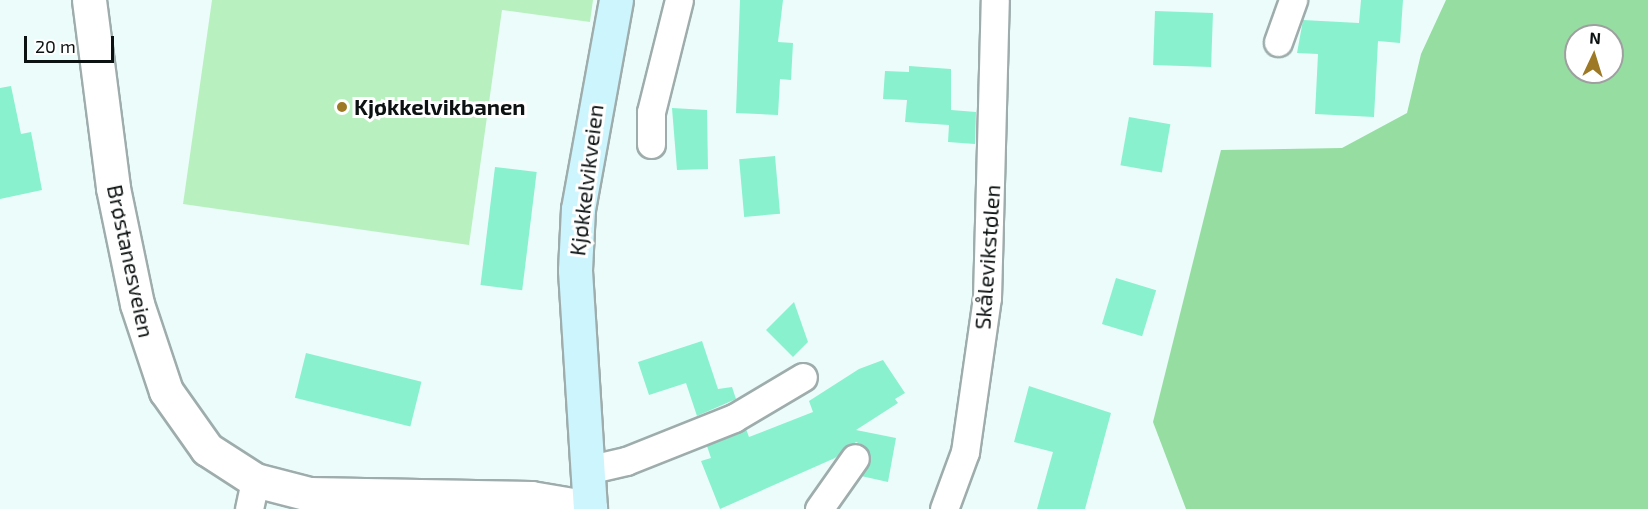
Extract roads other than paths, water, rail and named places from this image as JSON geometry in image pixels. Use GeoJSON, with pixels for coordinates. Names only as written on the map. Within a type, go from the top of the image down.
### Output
{"type":"FeatureCollection","features":[{"type":"Feature","properties":{"kind":"main road","name":"Kjøkkelvikveien"},"geometry":{"type":"LineString","coordinates":[[590,509],[575,270],[578,209],[616,0]]}},
{"type":"Feature","properties":{"kind":"street","name":"Brøstanesveien"},"geometry":{"type":"LineString","coordinates":[[89,0],[123,249],[151,351],[186,425],[252,495],[531,498],[590,509]]}},
{"type":"Feature","properties":{"kind":"street"},"geometry":{"type":"LineString","coordinates":[[651,144],[651,112],[679,0]]}},
{"type":"Feature","properties":{"kind":"street","name":"Skålevikstølen"},"geometry":{"type":"LineString","coordinates":[[944,509],[964,452],[987,298],[995,0]]}},
{"type":"Feature","properties":{"kind":"street"},"geometry":{"type":"LineString","coordinates":[[1278,42],[1293,0]]}},
{"type":"Feature","properties":{"kind":"street"},"geometry":{"type":"LineString","coordinates":[[587,470],[617,464],[734,418],[803,377]]}},
{"type":"Feature","properties":{"kind":"street"},"geometry":{"type":"LineString","coordinates":[[819,509],[855,458]]}},
{"type":"Feature","properties":{"kind":"place","name":"Kjøkkelvikbanen"},"geometry":{"type":"Point","coordinates":[342,107]}}]}
